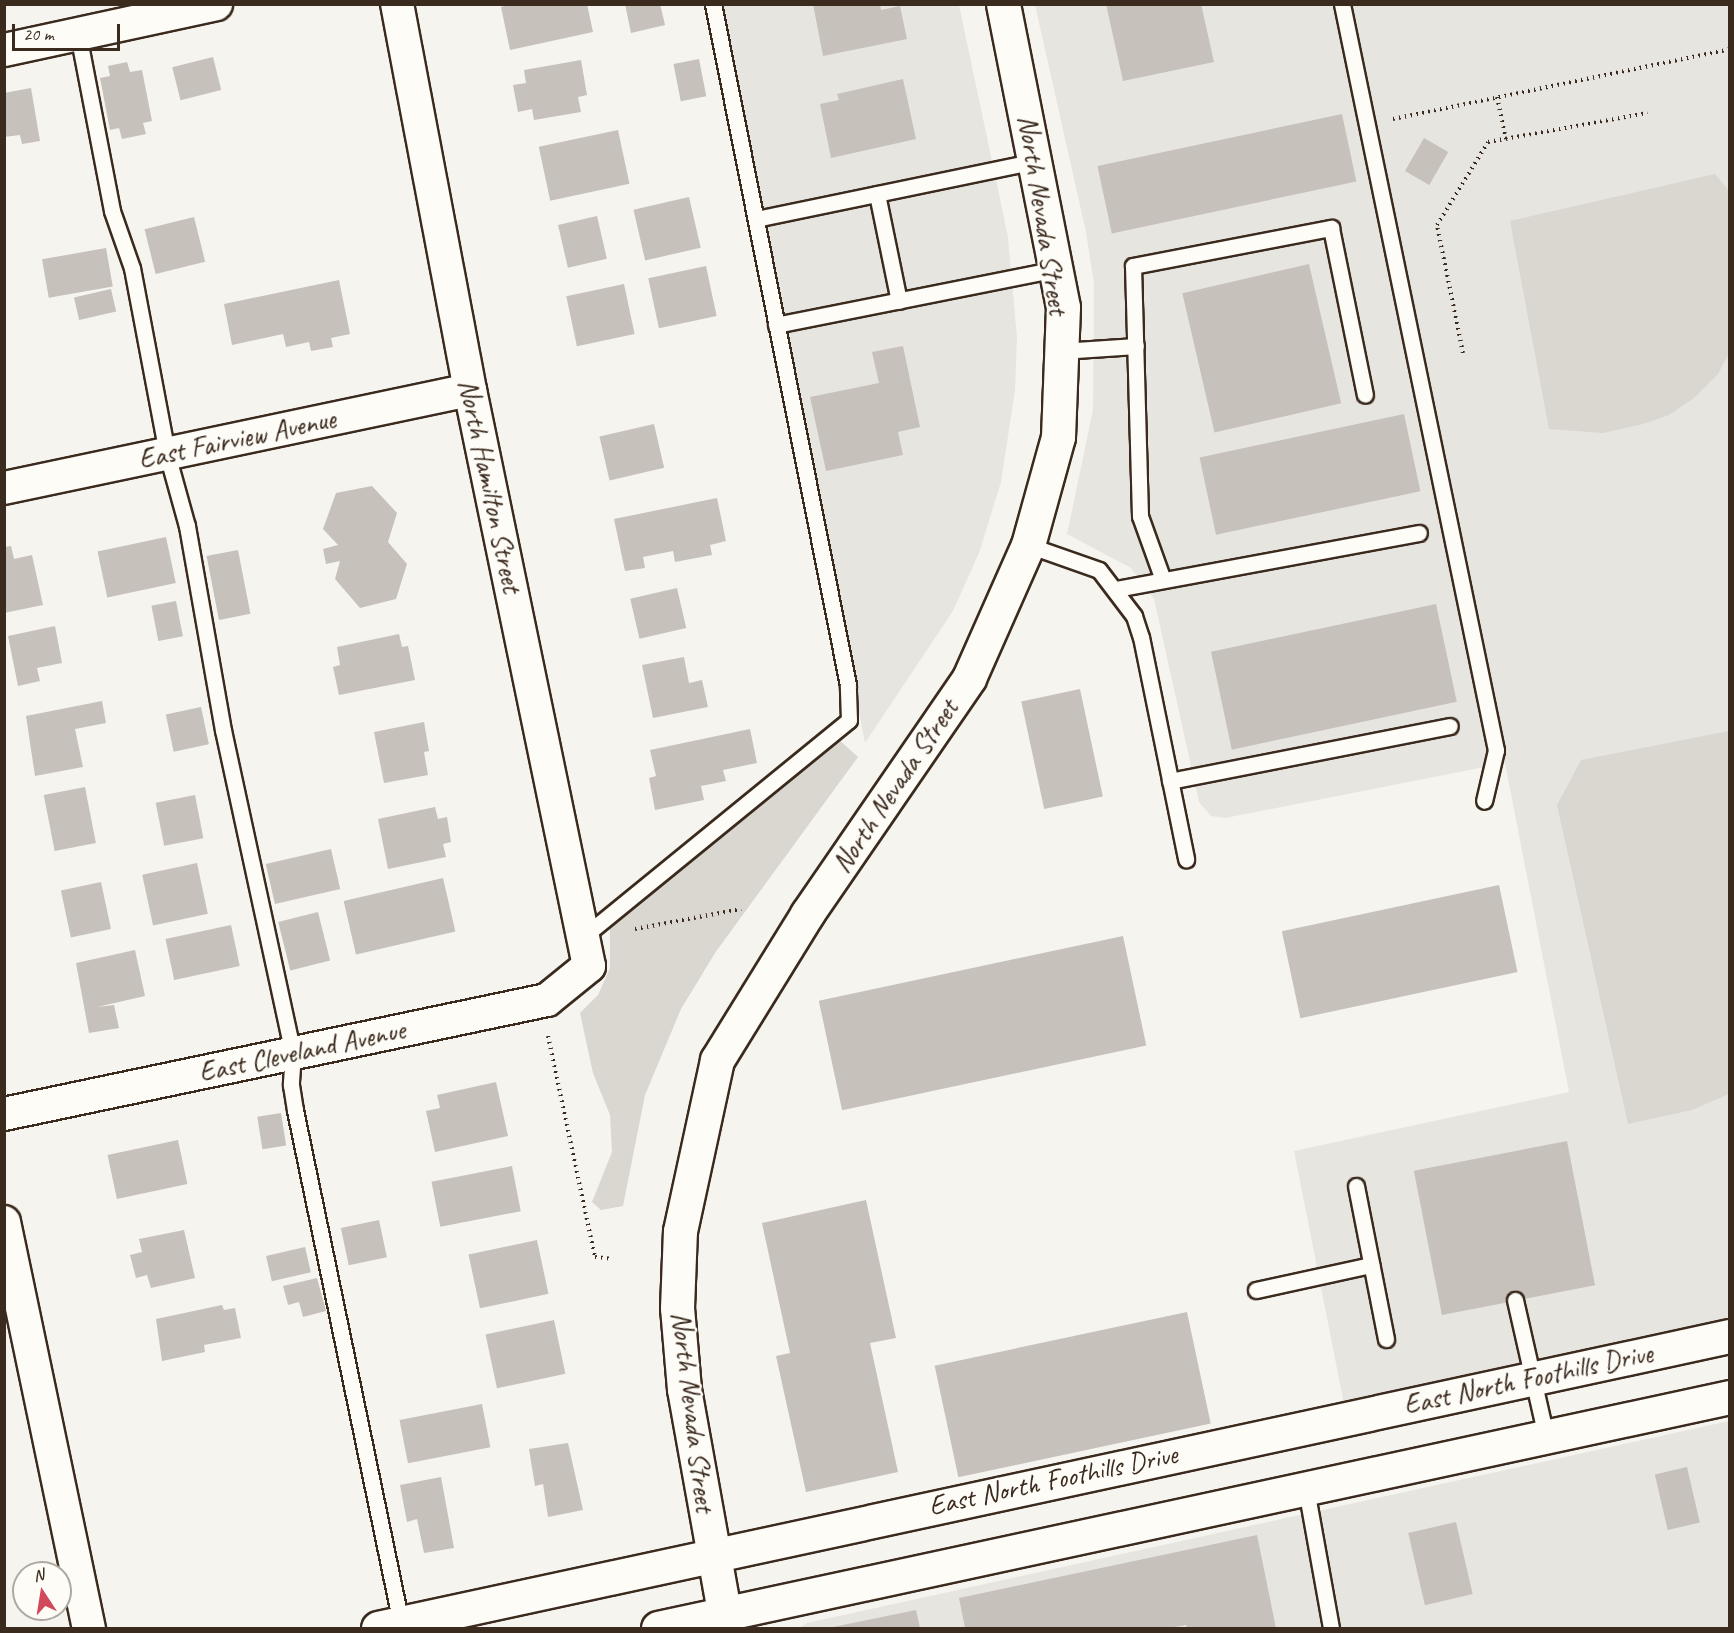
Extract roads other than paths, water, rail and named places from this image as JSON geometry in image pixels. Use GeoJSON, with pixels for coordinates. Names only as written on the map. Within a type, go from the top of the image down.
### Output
{"type":"FeatureCollection","features":[{"type":"Feature","properties":{"kind":"main road","name":"North Nevada Street"},"geometry":{"type":"LineString","coordinates":[[712,1554],[684,1389],[677,1308],[680,1231],[717,1060],[807,914],[969,678],[1028,545],[1058,436],[1063,307],[1037,161],[1003,4]]}},
{"type":"Feature","properties":{"kind":"main road","name":"East North Foothills Drive"},"geometry":{"type":"LineString","coordinates":[[389,1626],[712,1554],[1730,1336]]}},
{"type":"Feature","properties":{"kind":"main road"},"geometry":{"type":"LineString","coordinates":[[658,1629],[726,1622],[1306,1489],[1730,1397]]}},
{"type":"Feature","properties":{"kind":"main road"},"geometry":{"type":"LineString","coordinates":[[712,1554],[726,1622]]}},
{"type":"Feature","properties":{"kind":"street"},"geometry":{"type":"LineString","coordinates":[[4,50],[216,4]]}},
{"type":"Feature","properties":{"kind":"street","name":"North Hamilton Street"},"geometry":{"type":"LineString","coordinates":[[396,4],[470,390],[586,952]]}},
{"type":"Feature","properties":{"kind":"street","name":"East Fairview Avenue"},"geometry":{"type":"LineString","coordinates":[[4,488],[470,390]]}},
{"type":"Feature","properties":{"kind":"street","name":"East Cleveland Avenue"},"geometry":{"type":"LineString","coordinates":[[4,1114],[546,1000],[586,952]]}},
{"type":"Feature","properties":{"kind":"street"},"geometry":{"type":"LineString","coordinates":[[4,1222],[89,1629]]}},
{"type":"Feature","properties":{"kind":"lane"},"geometry":{"type":"LineString","coordinates":[[586,952],[849,720],[848,685],[713,4]]}},
{"type":"Feature","properties":{"kind":"lane"},"geometry":{"type":"LineString","coordinates":[[1342,4],[1496,750],[1484,801]]}},
{"type":"Feature","properties":{"kind":"lane"},"geometry":{"type":"LineString","coordinates":[[78,34],[112,211],[132,268],[167,454],[187,526],[223,730],[293,1053],[291,1085],[295,1110],[389,1626]]}},
{"type":"Feature","properties":{"kind":"lane"},"geometry":{"type":"LineString","coordinates":[[756,219],[1037,161]]}},
{"type":"Feature","properties":{"kind":"lane"},"geometry":{"type":"LineString","coordinates":[[877,194],[899,301]]}},
{"type":"Feature","properties":{"kind":"lane"},"geometry":{"type":"LineString","coordinates":[[1163,580],[1140,516],[1134,266],[1331,228],[1365,395]]}},
{"type":"Feature","properties":{"kind":"lane"},"geometry":{"type":"LineString","coordinates":[[777,325],[1057,269]]}},
{"type":"Feature","properties":{"kind":"lane"},"geometry":{"type":"LineString","coordinates":[[1061,351],[1136,346]]}},
{"type":"Feature","properties":{"kind":"lane"},"geometry":{"type":"LineString","coordinates":[[1116,589],[1419,533]]}},
{"type":"Feature","properties":{"kind":"lane"},"geometry":{"type":"LineString","coordinates":[[1028,545],[1099,570],[1116,589],[1141,637],[1186,860]]}},
{"type":"Feature","properties":{"kind":"lane"},"geometry":{"type":"LineString","coordinates":[[1170,781],[1450,726]]}},
{"type":"Feature","properties":{"kind":"lane"},"geometry":{"type":"LineString","coordinates":[[1356,1186],[1386,1339]]}},
{"type":"Feature","properties":{"kind":"lane"},"geometry":{"type":"LineString","coordinates":[[1256,1290],[1371,1265]]}},
{"type":"Feature","properties":{"kind":"lane"},"geometry":{"type":"LineString","coordinates":[[1515,1300],[1546,1437]]}},
{"type":"Feature","properties":{"kind":"lane"},"geometry":{"type":"LineString","coordinates":[[1306,1489],[1331,1629]]}}]}
